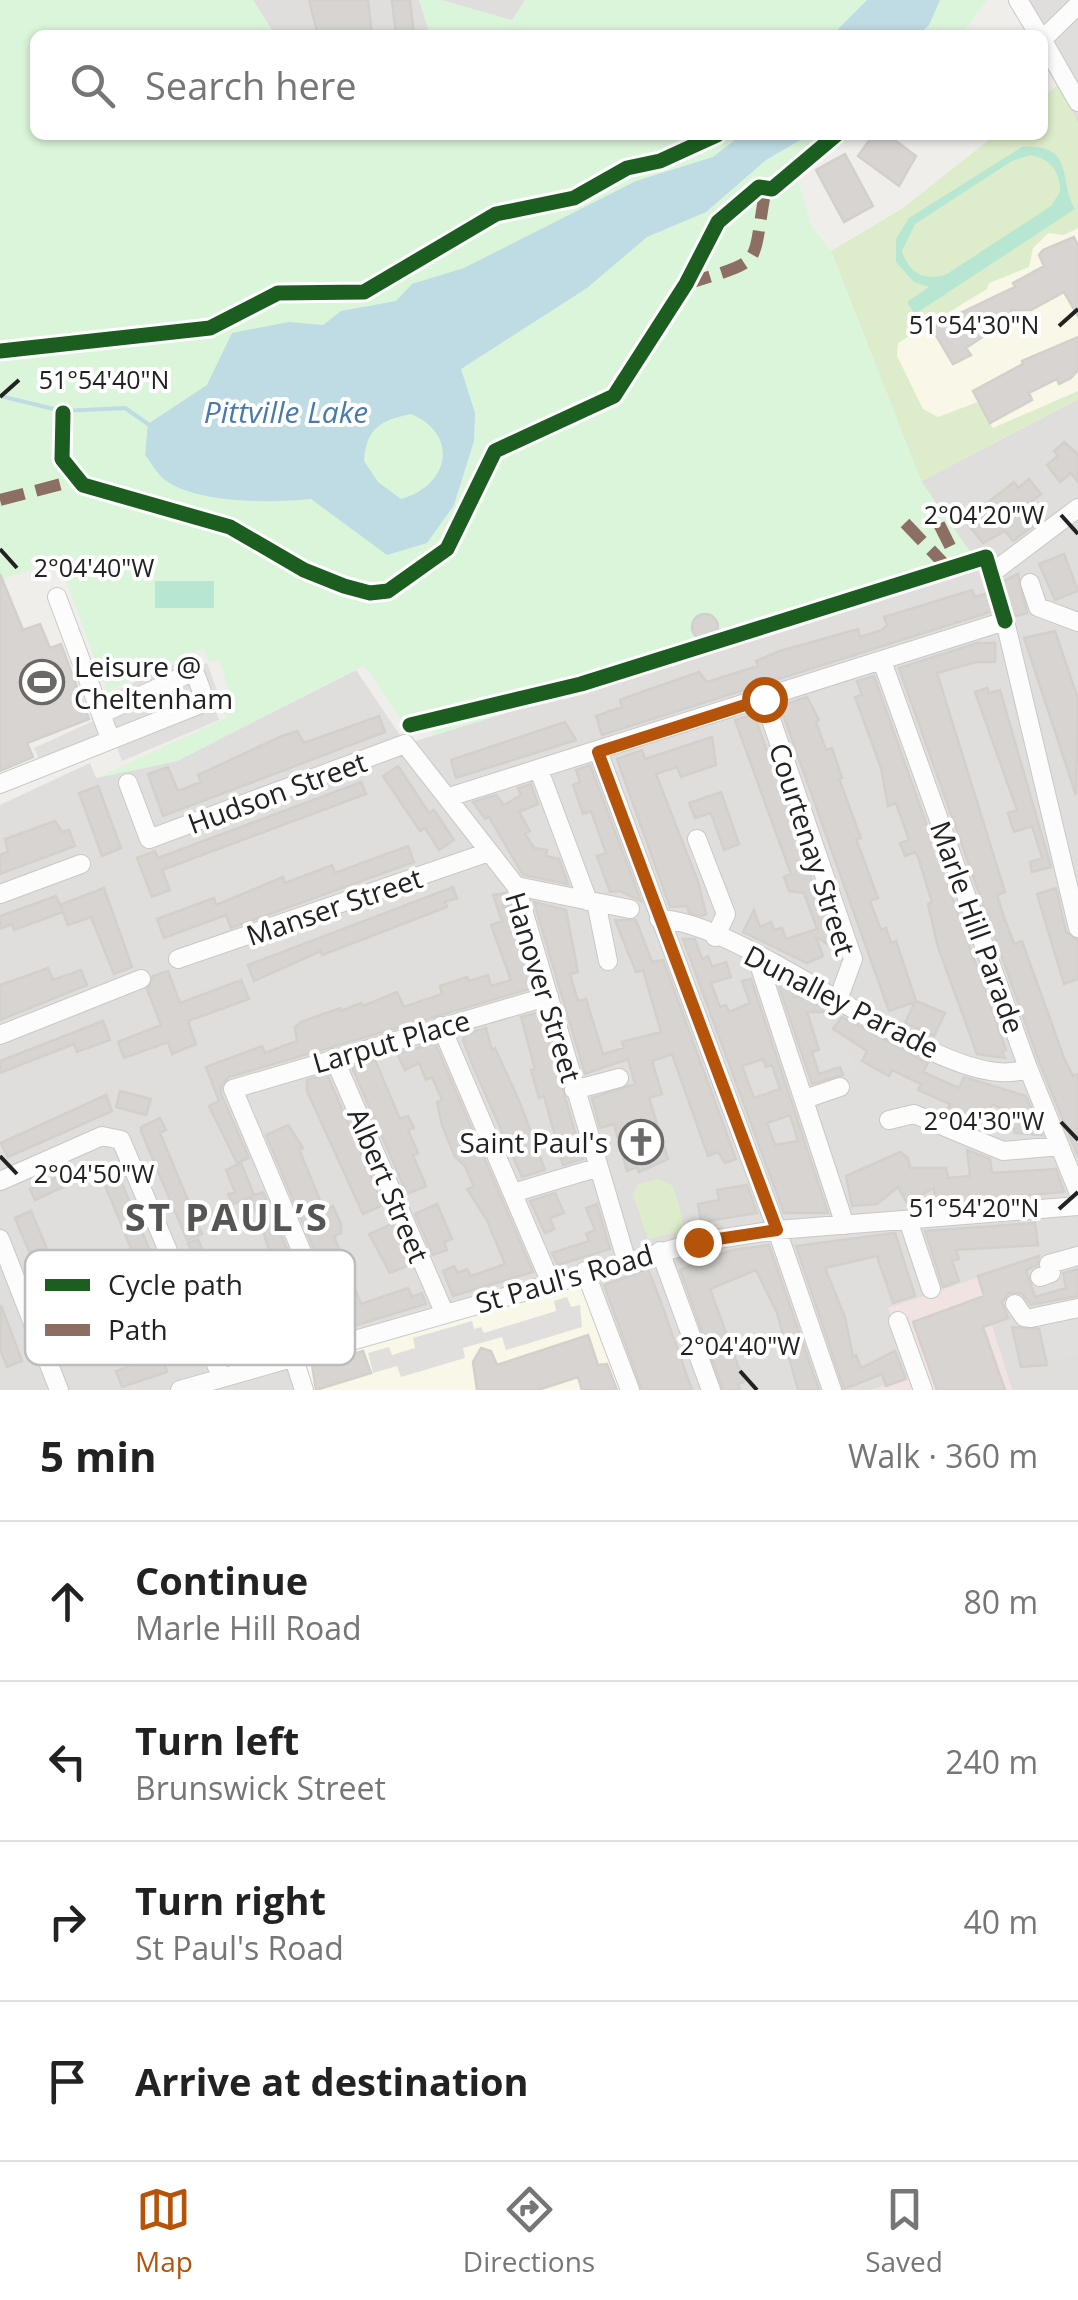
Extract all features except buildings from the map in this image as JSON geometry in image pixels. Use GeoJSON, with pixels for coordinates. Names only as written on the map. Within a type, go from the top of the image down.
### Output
{"type":"FeatureCollection","features":[{"type":"Feature","properties":{"kind":"street"},"geometry":{"type":"LineString","coordinates":[[1018,0],[1035,30]]}},
{"type":"Feature","properties":{"kind":"street"},"geometry":{"type":"LineString","coordinates":[[1048,39],[1078,5]]}},
{"type":"Feature","properties":{"kind":"street"},"geometry":{"type":"LineString","coordinates":[[1048,53],[1078,102]]}},
{"type":"Feature","properties":{"kind":"street"},"geometry":{"type":"LineString","coordinates":[[991,571],[1078,508]]}},
{"type":"Feature","properties":{"kind":"street"},"geometry":{"type":"LineString","coordinates":[[1030,583],[1038,607],[1078,622]]}},
{"type":"Feature","properties":{"kind":"street"},"geometry":{"type":"LineString","coordinates":[[57,597],[110,738]]}},
{"type":"Feature","properties":{"kind":"street"},"geometry":{"type":"LineString","coordinates":[[449,797],[1005,621],[1078,928]]}},
{"type":"Feature","properties":{"kind":"street","name":"Marle Hill Parade"},"geometry":{"type":"LineString","coordinates":[[882,661],[1028,1068],[1078,1192]]}},
{"type":"Feature","properties":{"kind":"street"},"geometry":{"type":"LineString","coordinates":[[0,784],[110,738],[121,739],[200,704],[204,697],[196,676],[188,674],[101,714]]}},
{"type":"Feature","properties":{"kind":"street","name":"Courtenay Street"},"geometry":{"type":"LineString","coordinates":[[764,699],[854,959],[839,997]]}},
{"type":"Feature","properties":{"kind":"street","name":"Hanover Street"},"geometry":{"type":"LineString","coordinates":[[405,744],[516,886],[626,1260]]}},
{"type":"Feature","properties":{"kind":"street","name":"Hudson Street"},"geometry":{"type":"LineString","coordinates":[[128,783],[149,839],[405,744]]}},
{"type":"Feature","properties":{"kind":"street"},"geometry":{"type":"LineString","coordinates":[[598,752],[777,1230],[832,1390]]}},
{"type":"Feature","properties":{"kind":"street"},"geometry":{"type":"LineString","coordinates":[[539,770],[592,902],[608,961]]}},
{"type":"Feature","properties":{"kind":"street"},"geometry":{"type":"LineString","coordinates":[[697,839],[726,914],[715,937]]}},
{"type":"Feature","properties":{"kind":"street","name":"Manser Street"},"geometry":{"type":"LineString","coordinates":[[178,960],[489,852]]}},
{"type":"Feature","properties":{"kind":"street"},"geometry":{"type":"LineString","coordinates":[[0,894],[81,864]]}},
{"type":"Feature","properties":{"kind":"street"},"geometry":{"type":"LineString","coordinates":[[516,886],[630,909]]}},
{"type":"Feature","properties":{"kind":"street","name":"Dunalley Parade"},"geometry":{"type":"LineString","coordinates":[[659,918],[673,919],[756,955],[839,997],[888,1029],[963,1062],[1007,1073],[1028,1068]]}},
{"type":"Feature","properties":{"kind":"street"},"geometry":{"type":"LineString","coordinates":[[756,955],[845,1225]]}},
{"type":"Feature","properties":{"kind":"street"},"geometry":{"type":"LineString","coordinates":[[0,1035],[141,979]]}},
{"type":"Feature","properties":{"kind":"street","name":"Larput Place"},"geometry":{"type":"LineString","coordinates":[[302,1250],[234,1088],[549,996]]}},
{"type":"Feature","properties":{"kind":"street"},"geometry":{"type":"LineString","coordinates":[[441,1026],[550,1281]]}},
{"type":"Feature","properties":{"kind":"street","name":"Albert Street"},"geometry":{"type":"LineString","coordinates":[[334,1058],[444,1312]]}},
{"type":"Feature","properties":{"kind":"street"},"geometry":{"type":"LineString","coordinates":[[574,1090],[619,1078]]}},
{"type":"Feature","properties":{"kind":"street"},"geometry":{"type":"LineString","coordinates":[[805,1099],[840,1088]]}},
{"type":"Feature","properties":{"kind":"street"},"geometry":{"type":"LineString","coordinates":[[888,1120],[914,1114],[954,1139],[1003,1150],[1060,1146]]}},
{"type":"Feature","properties":{"kind":"street"},"geometry":{"type":"LineString","coordinates":[[0,1181],[102,1136],[121,1140],[168,1250]]}},
{"type":"Feature","properties":{"kind":"street"},"geometry":{"type":"LineString","coordinates":[[513,1193],[596,1168]]}},
{"type":"Feature","properties":{"kind":"street","name":"St Paul's Road"},"geometry":{"type":"LineString","coordinates":[[355,1338],[660,1251],[777,1230],[1078,1206]]}},
{"type":"Feature","properties":{"kind":"street"},"geometry":{"type":"LineString","coordinates":[[908,1220],[931,1289]]}},
{"type":"Feature","properties":{"kind":"street"},"geometry":{"type":"LineString","coordinates":[[0,1239],[8,1281],[25,1317]]}},
{"type":"Feature","properties":{"kind":"street"},"geometry":{"type":"LineString","coordinates":[[660,1251],[710,1390]]}},
{"type":"Feature","properties":{"kind":"street"},"geometry":{"type":"LineString","coordinates":[[1040,1276],[1052,1274],[1049,1264],[1078,1256]]}},
{"type":"Feature","properties":{"kind":"street"},"geometry":{"type":"LineString","coordinates":[[585,1271],[630,1390]]}},
{"type":"Feature","properties":{"kind":"street"},"geometry":{"type":"LineString","coordinates":[[1014,1304],[1024,1317],[1032,1318],[1078,1308]]}},
{"type":"Feature","properties":{"kind":"street"},"geometry":{"type":"LineString","coordinates":[[898,1322],[923,1390]]}},
{"type":"Feature","properties":{"kind":"street"},"geometry":{"type":"LineString","coordinates":[[47,1365],[59,1390]]}},
{"type":"Feature","properties":{"kind":"street"},"geometry":{"type":"LineString","coordinates":[[217,1365],[222,1376]]}},
{"type":"Feature","properties":{"kind":"street","name":"St Paul's Road"},"geometry":{"type":"LineString","coordinates":[[180,1390],[261,1365]]}},
{"type":"Feature","properties":{"kind":"street"},"geometry":{"type":"LineString","coordinates":[[296,1365],[304,1390]]}},
{"type":"Feature","properties":{"kind":"shaded area"},"geometry":{"type":"Polygon","coordinates":[[[253,0],[525,0],[506,30],[272,30],[253,0]]]}},
{"type":"Feature","properties":{"kind":"shaded area"},"geometry":{"type":"Polygon","coordinates":[[[1011,0],[1078,0],[1078,123],[1048,70],[1048,30],[1038,30],[1011,0]]]}},
{"type":"Feature","properties":{"kind":"shaded area"},"geometry":{"type":"Polygon","coordinates":[[[1048,101],[1078,123],[1078,399],[921,481],[831,251],[903,208],[989,140],[1048,140],[1048,101]]]}},
{"type":"Feature","properties":{"kind":"shaded area"},"geometry":{"type":"Polygon","coordinates":[[[1078,399],[1078,1390],[1012,1390],[977,1279],[913,1375],[872,1390],[0,1390],[0,805],[90,763],[96,778],[177,761],[356,670],[406,744],[979,566],[921,481],[1078,399]]]}},
{"type":"Feature","properties":{"kind":"shaded area"},"geometry":{"type":"Polygon","coordinates":[[[192,656],[197,667],[207,663],[222,704],[215,710],[219,720],[122,761],[111,732],[39,759],[34,748],[104,716],[98,699],[192,656]]]}},
{"type":"Feature","properties":{"kind":"shaded area"},"geometry":{"type":"Polygon","coordinates":[[[835,1035],[839,1044],[845,1042],[856,1070],[843,1075],[839,1067],[819,1074],[812,1052],[819,1050],[817,1043],[835,1035]]]}},
{"type":"Feature","properties":{"kind":"shaded area"},"geometry":{"type":"Polygon","coordinates":[[[585,1271],[630,1390],[304,1390],[296,1365],[355,1365],[355,1338],[585,1271]]]}},
{"type":"Feature","properties":{"kind":"shaded area"},"geometry":{"type":"Polygon","coordinates":[[[977,1278],[1012,1390],[872,1390],[913,1375],[888,1308],[977,1278]]]}},
{"type":"Feature","properties":{"kind":"shaded area"},"geometry":{"type":"Polygon","coordinates":[[[567,1297],[571,1307],[580,1305],[582,1327],[506,1350],[502,1337],[463,1348],[465,1358],[401,1377],[397,1366],[373,1373],[368,1353],[389,1347],[392,1355],[415,1348],[413,1338],[472,1321],[474,1329],[481,1327],[484,1333],[556,1311],[554,1301],[567,1297]]]}},
{"type":"Feature","properties":{"kind":"shaded area"},"geometry":{"type":"Polygon","coordinates":[[[1078,1319],[1078,1354],[1049,1362],[1039,1325],[1078,1319]]]}},
{"type":"Feature","properties":{"kind":"green space"},"geometry":{"type":"Polygon","coordinates":[[[0,0],[253,0],[272,30],[30,30],[30,140],[847,140],[797,177],[812,227],[831,251],[921,481],[980,566],[434,735],[430,727],[403,723],[364,665],[177,761],[96,778],[226,718],[222,704],[232,700],[219,659],[209,662],[203,648],[107,692],[58,560],[0,580],[0,0]]]}},
{"type":"Feature","properties":{"kind":"green space"},"geometry":{"type":"Polygon","coordinates":[[[419,0],[442,0],[512,20],[525,0],[987,0],[965,30],[428,30],[419,0]]]}},
{"type":"Feature","properties":{"kind":"green space"},"geometry":{"type":"Polygon","coordinates":[[[1058,85],[1078,123],[1078,228],[1064,235],[1048,233],[1033,248],[1029,267],[989,283],[987,289],[898,343],[897,356],[923,409],[938,417],[978,402],[993,428],[1078,391],[1078,399],[921,481],[831,251],[903,208],[989,140],[1048,140],[1048,93],[1058,85]]]}},
{"type":"Feature","properties":{"kind":"green space"},"geometry":{"type":"Polygon","coordinates":[[[1022,147],[1039,147],[1058,157],[1075,209],[915,314],[907,302],[929,287],[914,282],[896,262],[896,239],[909,218],[1022,147]],[[1030,155],[1012,161],[915,224],[902,251],[913,270],[931,277],[947,274],[1051,206],[1060,192],[1059,178],[1049,163],[1030,155]]]}},
{"type":"Feature","properties":{"kind":"green space"},"geometry":{"type":"Polygon","coordinates":[[[155,581],[214,581],[214,608],[155,608],[155,581]]]}},
{"type":"Feature","properties":{"kind":"green space"},"geometry":{"type":"Polygon","coordinates":[[[658,1179],[673,1186],[686,1231],[648,1239],[633,1194],[639,1184],[658,1179]]]}},
{"type":"Feature","properties":{"kind":"water"},"geometry":{"type":"Polygon","coordinates":[[[867,0],[940,0],[924,30],[837,30],[867,0]]]}},
{"type":"Feature","properties":{"kind":"water","name":"Pittville Lake"},"geometry":{"type":"Polygon","coordinates":[[[735,140],[800,140],[766,160],[706,212],[647,237],[587,288],[461,369],[475,413],[474,441],[454,505],[427,543],[387,555],[311,499],[256,501],[196,494],[165,480],[145,455],[148,424],[207,385],[232,333],[289,322],[323,325],[341,311],[396,301],[412,284],[464,268],[636,181],[713,157],[735,140]],[[411,414],[400,416],[372,433],[364,461],[378,482],[401,499],[417,493],[438,472],[442,447],[437,434],[411,414]]]}},
{"type":"Feature","properties":{"kind":"waterway"},"geometry":{"type":"LineString","coordinates":[[0,396],[62,411],[125,408],[148,424]]}},
{"type":"Feature","properties":{"kind":"marked path"},"geometry":{"type":"LineString","coordinates":[[686,284],[731,270],[751,257],[766,188]]}},
{"type":"Feature","properties":{"kind":"marked path"},"geometry":{"type":"LineString","coordinates":[[0,500],[77,480]]}},
{"type":"Feature","properties":{"kind":"marked path"},"geometry":{"type":"LineString","coordinates":[[905,523],[948,568]]}},
{"type":"Feature","properties":{"kind":"marked path"},"geometry":{"type":"LineString","coordinates":[[939,524],[959,564]]}},
{"type":"Feature","properties":{"kind":"cycle path"},"geometry":{"type":"LineString","coordinates":[[0,351],[210,328],[278,293],[364,292],[496,214],[574,198],[627,168],[660,161],[706,140]]}},
{"type":"Feature","properties":{"kind":"cycle path"},"geometry":{"type":"LineString","coordinates":[[63,413],[62,459],[83,485],[230,527],[304,570],[344,586],[370,593],[388,591],[447,549],[495,451],[614,396],[686,284],[718,222],[759,187],[772,189],[830,140]]}},
{"type":"Feature","properties":{"kind":"cycle path"},"geometry":{"type":"LineString","coordinates":[[410,725],[581,684],[986,557],[1005,621]]}},
{"type":"Feature","properties":{"kind":"place","name":"Leisure @ Cheltenham"},"geometry":{"type":"Point","coordinates":[42,682]}},
{"type":"Feature","properties":{"kind":"place","name":"Saint Paul's"},"geometry":{"type":"Point","coordinates":[641,1142]}},
{"type":"Feature","properties":{"kind":"district","name":"ST PAUL’S"},"geometry":{"type":"Point","coordinates":[227,1216]}},
{"type":"Feature","properties":{"kind":"route"},"geometry":{"type":"LineString","coordinates":[[698,1242],[777,1230],[598,752],[764,699]]}}]}
